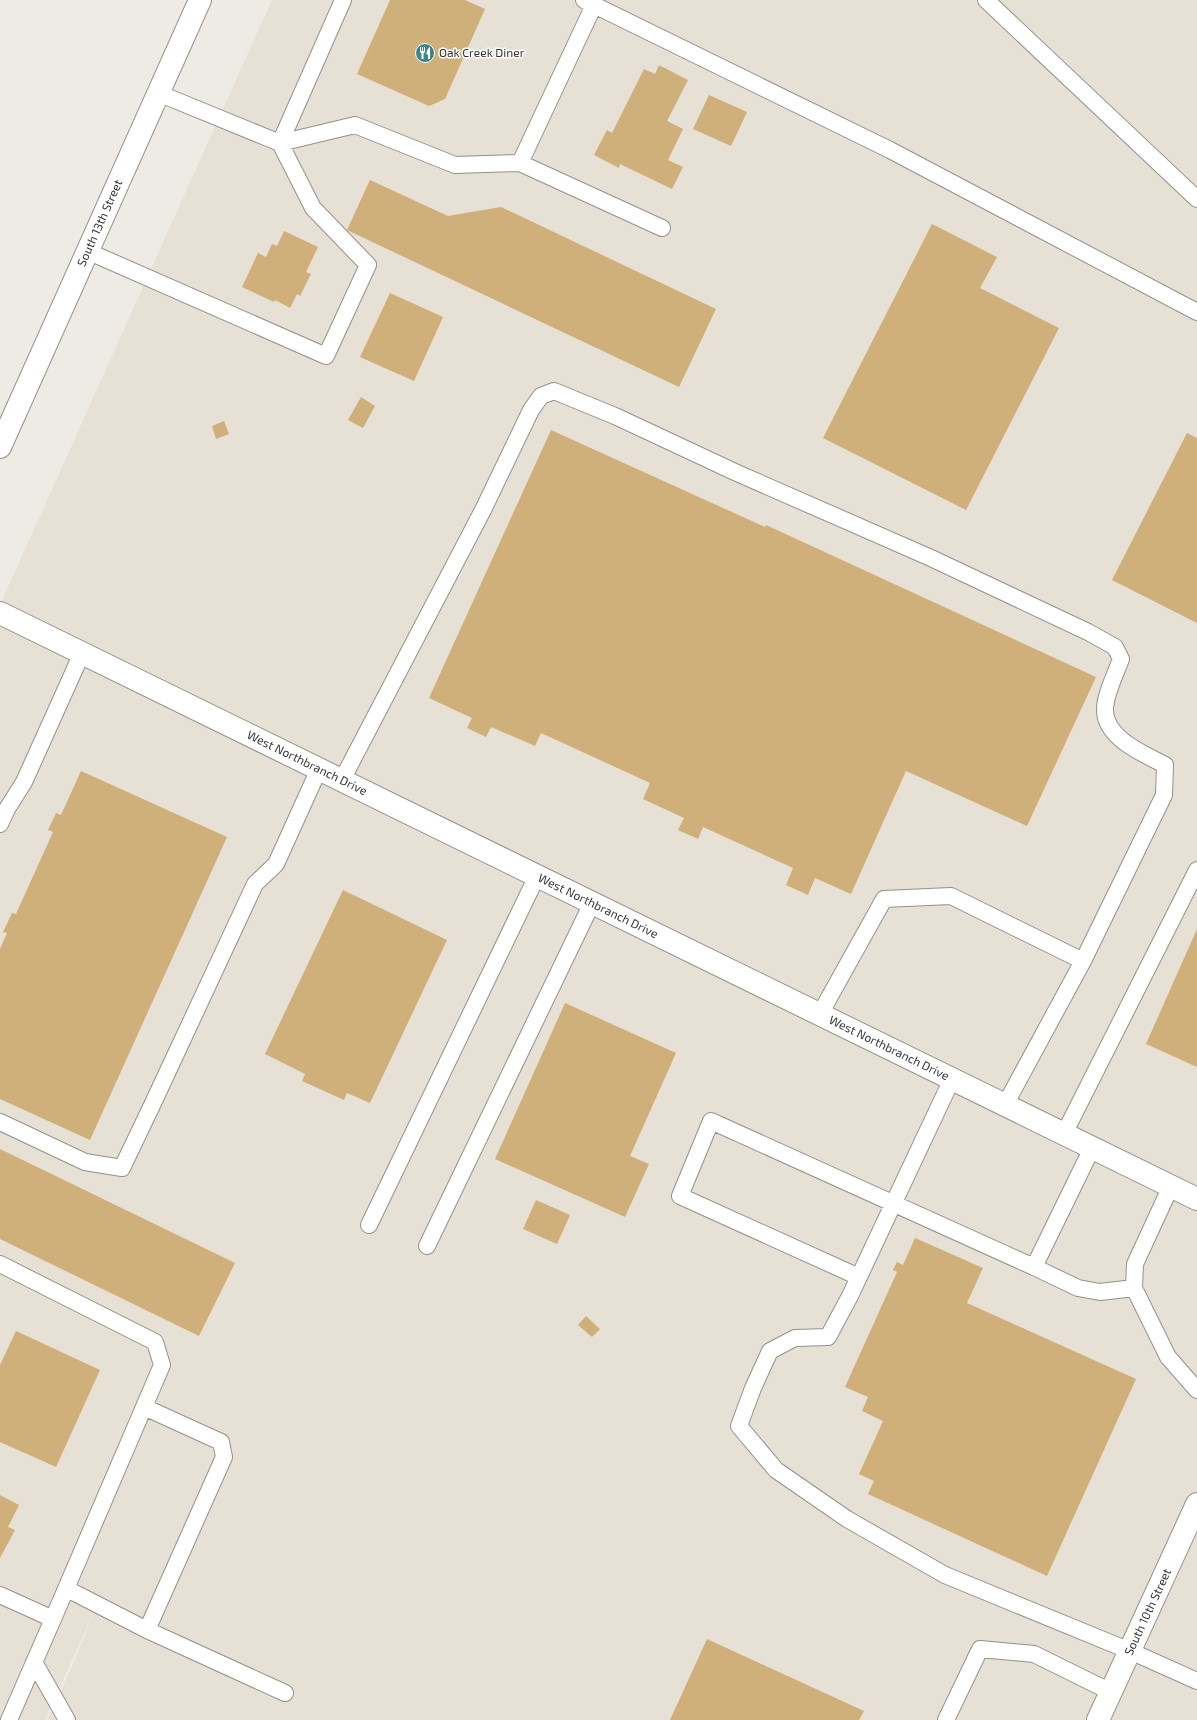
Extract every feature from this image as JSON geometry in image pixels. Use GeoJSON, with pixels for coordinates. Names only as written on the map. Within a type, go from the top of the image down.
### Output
{"type":"FeatureCollection","features":[{"type":"Feature","properties":{"kind":"street","name":"South 13th Street"},"geometry":{"type":"LineString","coordinates":[[0,446],[200,0]]}},
{"type":"Feature","properties":{"kind":"street","name":"West Northbranch Drive"},"geometry":{"type":"LineString","coordinates":[[0,613],[1197,1199]]}},
{"type":"Feature","properties":{"kind":"street","name":"South 10th Street"},"geometry":{"type":"LineString","coordinates":[[1100,1719],[1197,1504]]}},
{"type":"Feature","properties":{"kind":"lane"},"geometry":{"type":"LineString","coordinates":[[280,143],[343,0]]}},
{"type":"Feature","properties":{"kind":"lane"},"geometry":{"type":"LineString","coordinates":[[986,0],[1197,199]]}},
{"type":"Feature","properties":{"kind":"lane"},"geometry":{"type":"LineString","coordinates":[[520,162],[589,3],[890,150],[1197,312]]}},
{"type":"Feature","properties":{"kind":"lane"},"geometry":{"type":"LineString","coordinates":[[158,93],[280,143],[355,126],[455,165],[520,162],[662,228]]}},
{"type":"Feature","properties":{"kind":"lane"},"geometry":{"type":"LineString","coordinates":[[87,251],[326,356],[368,265],[313,208],[280,143]]}},
{"type":"Feature","properties":{"kind":"lane"},"geometry":{"type":"LineString","coordinates":[[342,780],[484,508],[531,410],[542,396],[554,391],[615,416],[737,473],[930,558],[1088,632],[1115,647],[1121,659],[1105,709],[1108,725],[1126,745],[1165,765],[1164,795],[1083,961],[1005,1105]]}},
{"type":"Feature","properties":{"kind":"lane"},"geometry":{"type":"LineString","coordinates":[[0,824],[7,809],[24,782],[82,653]]}},
{"type":"Feature","properties":{"kind":"lane"},"geometry":{"type":"LineString","coordinates":[[0,1122],[85,1162],[122,1168],[255,884],[276,864],[319,769]]}},
{"type":"Feature","properties":{"kind":"lane"},"geometry":{"type":"LineString","coordinates":[[1064,1134],[1197,870]]}},
{"type":"Feature","properties":{"kind":"lane"},"geometry":{"type":"LineString","coordinates":[[369,1225],[537,876]]}},
{"type":"Feature","properties":{"kind":"lane"},"geometry":{"type":"LineString","coordinates":[[820,1014],[884,899],[951,896],[1083,961]]}},
{"type":"Feature","properties":{"kind":"lane"},"geometry":{"type":"LineString","coordinates":[[428,1246],[592,903]]}},
{"type":"Feature","properties":{"kind":"lane"},"geometry":{"type":"LineString","coordinates":[[952,1079],[859,1277],[828,1337],[795,1338],[770,1350],[753,1388],[739,1426],[776,1470],[847,1519],[945,1575],[1130,1651],[1197,1681]]}},
{"type":"Feature","properties":{"kind":"lane"},"geometry":{"type":"LineString","coordinates":[[859,1277],[680,1196],[711,1121],[1078,1288],[1100,1292],[1134,1288]]}},
{"type":"Feature","properties":{"kind":"lane"},"geometry":{"type":"LineString","coordinates":[[1034,1268],[1092,1148]]}},
{"type":"Feature","properties":{"kind":"lane"},"geometry":{"type":"LineString","coordinates":[[1171,1186],[1135,1264],[1134,1288],[1168,1357],[1197,1390]]}},
{"type":"Feature","properties":{"kind":"lane"},"geometry":{"type":"LineString","coordinates":[[0,1264],[155,1342],[162,1365],[67,1589],[9,1720]]}},
{"type":"Feature","properties":{"kind":"lane"},"geometry":{"type":"LineString","coordinates":[[144,1407],[221,1442],[224,1458],[147,1630]]}},
{"type":"Feature","properties":{"kind":"lane"},"geometry":{"type":"LineString","coordinates":[[67,1589],[147,1630],[285,1693]]}},
{"type":"Feature","properties":{"kind":"lane"},"geometry":{"type":"LineString","coordinates":[[0,1595],[53,1619]]}},
{"type":"Feature","properties":{"kind":"lane"},"geometry":{"type":"LineString","coordinates":[[946,1720],[980,1650],[1034,1654],[1111,1692]]}},
{"type":"Feature","properties":{"kind":"lane"},"geometry":{"type":"LineString","coordinates":[[34,1662],[67,1720]]}},
{"type":"Feature","properties":{"kind":"shaded area"},"geometry":{"type":"Polygon","coordinates":[[[272,0],[1197,0],[1197,1720],[47,1720],[75,1660],[95,1609],[45,1720],[0,1720],[0,605],[272,0]]]}},
{"type":"Feature","properties":{"kind":"building"},"geometry":{"type":"Polygon","coordinates":[[[390,0],[465,0],[485,9],[445,99],[429,106],[357,74],[390,0]]]}},
{"type":"Feature","properties":{"kind":"building"},"geometry":{"type":"Polygon","coordinates":[[[659,65],[688,80],[667,121],[683,129],[668,160],[683,167],[672,189],[620,164],[619,168],[594,155],[607,130],[612,133],[644,69],[655,74],[659,65]]]}},
{"type":"Feature","properties":{"kind":"building"},"geometry":{"type":"Polygon","coordinates":[[[709,95],[747,112],[731,146],[693,129],[709,95]]]}},
{"type":"Feature","properties":{"kind":"building"},"geometry":{"type":"Polygon","coordinates":[[[370,180],[448,216],[501,207],[716,309],[679,387],[347,230],[370,180]]]}},
{"type":"Feature","properties":{"kind":"building"},"geometry":{"type":"Polygon","coordinates":[[[932,224],[997,257],[980,288],[1059,328],[966,510],[823,438],[932,224]]]}},
{"type":"Feature","properties":{"kind":"building"},"geometry":{"type":"Polygon","coordinates":[[[284,231],[318,247],[306,272],[311,274],[300,296],[297,294],[290,308],[275,300],[274,302],[242,287],[258,253],[266,257],[272,244],[277,246],[284,231]]]}},
{"type":"Feature","properties":{"kind":"building"},"geometry":{"type":"Polygon","coordinates":[[[390,293],[443,317],[414,381],[360,357],[390,293]]]}},
{"type":"Feature","properties":{"kind":"building"},"geometry":{"type":"Polygon","coordinates":[[[361,397],[375,406],[363,428],[348,420],[361,397]]]}},
{"type":"Feature","properties":{"kind":"building"},"geometry":{"type":"Polygon","coordinates":[[[224,421],[229,434],[216,439],[212,426],[224,421]]]}},
{"type":"Feature","properties":{"kind":"building"},"geometry":{"type":"Polygon","coordinates":[[[551,430],[765,527],[766,525],[1096,677],[1027,826],[906,771],[851,894],[815,878],[808,895],[786,885],[793,868],[703,827],[698,839],[678,830],[684,818],[643,799],[650,783],[541,733],[535,746],[491,727],[486,737],[467,728],[472,718],[429,698],[551,430]]]}},
{"type":"Feature","properties":{"kind":"building"},"geometry":{"type":"Polygon","coordinates":[[[1187,433],[1197,438],[1197,623],[1112,580],[1187,433]]]}},
{"type":"Feature","properties":{"kind":"building"},"geometry":{"type":"Polygon","coordinates":[[[81,771],[227,837],[90,1140],[0,1099],[0,949],[7,933],[3,932],[12,913],[16,914],[53,832],[48,830],[56,813],[61,815],[81,771]]]}},
{"type":"Feature","properties":{"kind":"building"},"geometry":{"type":"Polygon","coordinates":[[[343,890],[447,940],[370,1103],[347,1093],[344,1100],[302,1081],[305,1074],[265,1054],[343,890]]]}},
{"type":"Feature","properties":{"kind":"building"},"geometry":{"type":"Polygon","coordinates":[[[1197,929],[1197,1067],[1146,1044],[1197,929]]]}},
{"type":"Feature","properties":{"kind":"building"},"geometry":{"type":"Polygon","coordinates":[[[565,1003],[676,1053],[630,1156],[649,1164],[625,1217],[495,1159],[565,1003]]]}},
{"type":"Feature","properties":{"kind":"building"},"geometry":{"type":"Polygon","coordinates":[[[0,1149],[235,1263],[199,1336],[0,1239],[0,1149]]]}},
{"type":"Feature","properties":{"kind":"building"},"geometry":{"type":"Polygon","coordinates":[[[536,1200],[570,1215],[557,1244],[523,1229],[536,1200]]]}},
{"type":"Feature","properties":{"kind":"building"},"geometry":{"type":"Polygon","coordinates":[[[915,1238],[983,1268],[967,1303],[1136,1379],[1047,1576],[868,1494],[874,1481],[859,1474],[883,1421],[862,1411],[868,1397],[845,1387],[897,1272],[893,1270],[897,1262],[903,1265],[915,1238]]]}},
{"type":"Feature","properties":{"kind":"building"},"geometry":{"type":"Polygon","coordinates":[[[586,1316],[600,1329],[592,1337],[578,1325],[586,1316]]]}},
{"type":"Feature","properties":{"kind":"building"},"geometry":{"type":"Polygon","coordinates":[[[16,1331],[100,1370],[56,1467],[0,1442],[0,1365],[16,1331]]]}},
{"type":"Feature","properties":{"kind":"building"},"geometry":{"type":"Polygon","coordinates":[[[0,1495],[19,1505],[8,1527],[15,1530],[0,1558],[0,1495]]]}},
{"type":"Feature","properties":{"kind":"building"},"geometry":{"type":"Polygon","coordinates":[[[707,1639],[864,1711],[859,1720],[670,1720],[707,1639]]]}},
{"type":"Feature","properties":{"kind":"place","name":"Oak Creek Diner"},"geometry":{"type":"Point","coordinates":[425,53]}}]}
